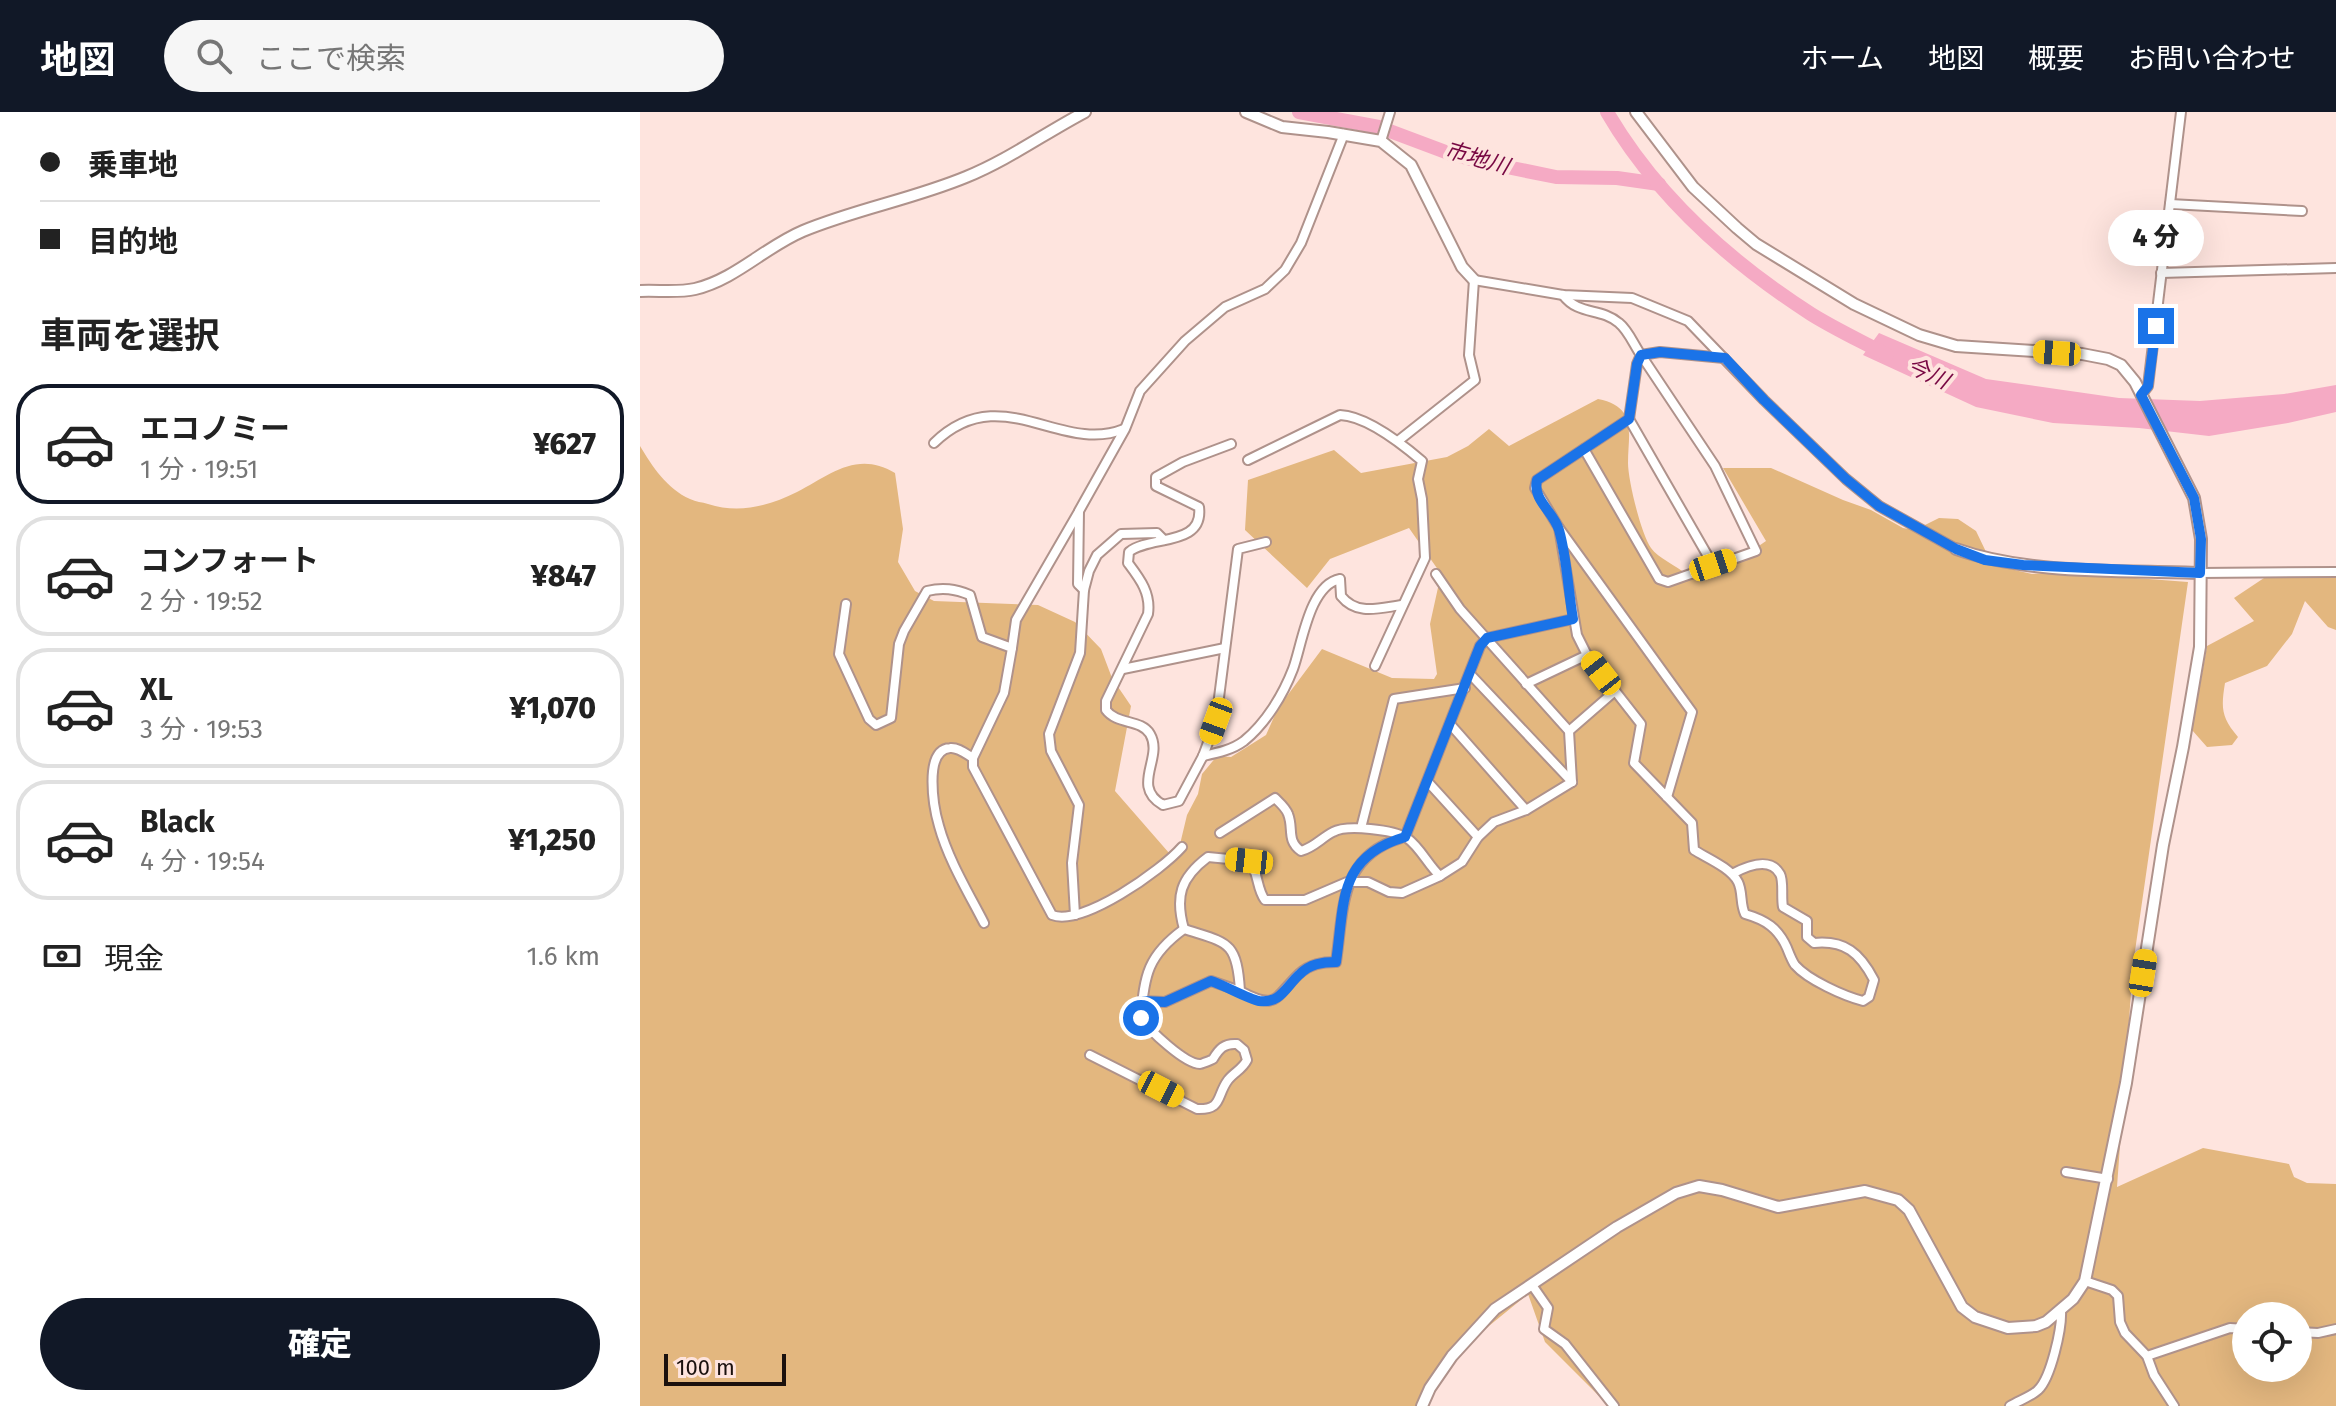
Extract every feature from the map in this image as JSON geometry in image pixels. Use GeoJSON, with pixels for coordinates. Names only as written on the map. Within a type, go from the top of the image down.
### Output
{"type":"FeatureCollection","features":[{"type":"Feature","properties":{"kind":"street"},"geometry":{"type":"LineString","coordinates":[[640,291],[705,287],[744,268],[778,243],[805,231],[845,215],[906,200],[969,176],[1085,112]]}},
{"type":"Feature","properties":{"kind":"street"},"geometry":{"type":"LineString","coordinates":[[1246,112],[1282,127],[1381,141],[1411,165],[1462,267],[1474,280],[1563,295],[1632,298],[1688,321],[1846,479],[1879,506],[1956,549],[1985,560],[2023,565],[2200,573],[2336,572]]}},
{"type":"Feature","properties":{"kind":"street"},"geometry":{"type":"LineString","coordinates":[[1381,141],[1390,112]]}},
{"type":"Feature","properties":{"kind":"street"},"geometry":{"type":"LineString","coordinates":[[1425,1405],[1452,1356],[1495,1309],[1617,1227],[1676,1193],[1699,1186],[1778,1207],[1865,1191],[1898,1200],[1909,1210],[1962,1307],[1975,1317],[2008,1328],[2046,1322],[2061,1311],[2085,1281],[2108,1179],[2163,845],[2200,647],[2201,539],[2194,498],[2128,372],[2108,359],[1956,346],[1919,335],[1830,292],[1756,244],[1737,228],[1693,187],[1636,112]]}},
{"type":"Feature","properties":{"kind":"street"},"geometry":{"type":"LineString","coordinates":[[2141,395],[2148,386],[2181,112]]}},
{"type":"Feature","properties":{"kind":"street"},"geometry":{"type":"LineString","coordinates":[[1182,847],[1168,863],[1142,880],[1075,915],[1060,918],[1052,915],[980,781],[973,767],[973,758],[1004,693],[1016,620],[1125,429],[1140,391],[1185,341],[1225,307],[1265,289],[1285,270],[1301,243],[1344,134]]}},
{"type":"Feature","properties":{"kind":"street"},"geometry":{"type":"LineString","coordinates":[[2170,204],[2302,211]]}},
{"type":"Feature","properties":{"kind":"street"},"geometry":{"type":"LineString","coordinates":[[2161,273],[2336,268]]}},
{"type":"Feature","properties":{"kind":"street"},"geometry":{"type":"LineString","coordinates":[[1398,441],[1475,380],[1469,355],[1474,280]]}},
{"type":"Feature","properties":{"kind":"street"},"geometry":{"type":"LineString","coordinates":[[1563,295],[1572,306],[1599,312],[1620,323],[1715,466],[1756,551],[1668,582],[1659,579],[1584,449]]}},
{"type":"Feature","properties":{"kind":"street"},"geometry":{"type":"LineString","coordinates":[[1641,355],[1660,352],[1725,358]]}},
{"type":"Feature","properties":{"kind":"street"},"geometry":{"type":"LineString","coordinates":[[1641,355],[1629,419],[1713,565]]}},
{"type":"Feature","properties":{"kind":"street"},"geometry":{"type":"LineString","coordinates":[[1248,460],[1340,415],[1350,416],[1398,441],[1422,461],[1418,479],[1425,558],[1375,666]]}},
{"type":"Feature","properties":{"kind":"street"},"geometry":{"type":"LineString","coordinates":[[934,443],[964,420],[982,416],[1001,416],[1102,435],[1125,429]]}},
{"type":"Feature","properties":{"kind":"street"},"geometry":{"type":"LineString","coordinates":[[1629,419],[1537,480],[1535,488],[1559,528],[1692,712],[1667,797]]}},
{"type":"Feature","properties":{"kind":"street"},"geometry":{"type":"LineString","coordinates":[[1231,444],[1183,462],[1156,477],[1156,486],[1194,504],[1200,510],[1199,519],[1191,532],[1138,545],[1129,552],[1128,563],[1143,582],[1150,603],[1148,614],[1106,701],[1106,710],[1116,719],[1145,728],[1152,736],[1154,745],[1148,782],[1154,799],[1163,805],[1179,801],[1203,756],[1216,721],[1238,549],[1266,542]]}},
{"type":"Feature","properties":{"kind":"street"},"geometry":{"type":"LineString","coordinates":[[1079,511],[1078,584],[1084,590]]}},
{"type":"Feature","properties":{"kind":"street"},"geometry":{"type":"LineString","coordinates":[[1559,528],[1573,619],[1587,655],[1641,724],[1634,763],[1692,823],[1694,850],[1732,874],[1738,882],[1745,914],[1761,918],[1780,932],[1795,965],[1826,986],[1854,999],[1863,1001],[1869,997],[1874,980],[1862,960],[1834,941],[1814,943],[1807,937],[1807,921],[1783,907],[1782,877],[1778,871],[1767,864],[1746,866],[1732,874]]}},
{"type":"Feature","properties":{"kind":"street"},"geometry":{"type":"LineString","coordinates":[[1075,915],[1072,863],[1079,805],[1048,742],[1049,734],[1080,653],[1084,590],[1097,555],[1121,534],[1157,533],[1164,540]]}},
{"type":"Feature","properties":{"kind":"street"},"geometry":{"type":"LineString","coordinates":[[1436,574],[1448,593],[1569,731],[1572,782]]}},
{"type":"Feature","properties":{"kind":"street"},"geometry":{"type":"LineString","coordinates":[[1203,756],[1243,742],[1272,711],[1293,669],[1314,604],[1328,584],[1340,579],[1341,596],[1355,609],[1402,605]]}},
{"type":"Feature","properties":{"kind":"street"},"geometry":{"type":"LineString","coordinates":[[846,604],[839,654],[869,719],[876,725],[891,718],[899,644],[927,591],[957,589],[970,595],[982,637],[1012,648]]}},
{"type":"Feature","properties":{"kind":"street"},"geometry":{"type":"LineString","coordinates":[[1142,1001],[1165,1002],[1211,981],[1257,1001],[1272,1001],[1284,993],[1300,973],[1317,963],[1336,962],[1347,882],[1366,855],[1405,837],[1480,646],[1487,638],[1573,619]]}},
{"type":"Feature","properties":{"kind":"street"},"geometry":{"type":"LineString","coordinates":[[1123,669],[1225,648]]}},
{"type":"Feature","properties":{"kind":"street"},"geometry":{"type":"LineString","coordinates":[[1526,684],[1587,655]]}},
{"type":"Feature","properties":{"kind":"street"},"geometry":{"type":"LineString","coordinates":[[1471,675],[1572,782]]}},
{"type":"Feature","properties":{"kind":"street"},"geometry":{"type":"LineString","coordinates":[[1361,828],[1394,699],[1465,688]]}},
{"type":"Feature","properties":{"kind":"street"},"geometry":{"type":"LineString","coordinates":[[1569,731],[1615,691]]}},
{"type":"Feature","properties":{"kind":"street"},"geometry":{"type":"LineString","coordinates":[[1450,724],[1526,810]]}},
{"type":"Feature","properties":{"kind":"street"},"geometry":{"type":"LineString","coordinates":[[973,758],[955,748],[947,748],[936,757],[932,771],[939,828],[984,923]]}},
{"type":"Feature","properties":{"kind":"street"},"geometry":{"type":"LineString","coordinates":[[1428,782],[1478,837]]}},
{"type":"Feature","properties":{"kind":"street"},"geometry":{"type":"LineString","coordinates":[[1184,929],[1179,892],[1199,864],[1208,857],[1249,861],[1265,900],[1305,900],[1347,882],[1368,882],[1389,892],[1402,893],[1462,862],[1478,837],[1494,822],[1526,810],[1572,782]]}},
{"type":"Feature","properties":{"kind":"street"},"geometry":{"type":"LineString","coordinates":[[1220,833],[1275,798],[1288,813],[1290,835],[1294,846],[1301,851],[1346,827],[1361,828],[1405,837],[1440,876]]}},
{"type":"Feature","properties":{"kind":"street"},"geometry":{"type":"LineString","coordinates":[[1184,929],[1223,941],[1239,969],[1240,991]]}},
{"type":"Feature","properties":{"kind":"street"},"geometry":{"type":"LineString","coordinates":[[1090,1055],[1197,1109],[1208,1110],[1217,1104],[1229,1078],[1243,1069],[1247,1060],[1244,1050],[1237,1044],[1229,1043],[1219,1049],[1213,1059],[1199,1064],[1190,1061],[1147,1027],[1141,1018],[1149,964],[1166,942],[1184,929]]}},
{"type":"Feature","properties":{"kind":"street"},"geometry":{"type":"LineString","coordinates":[[2066,1172],[2108,1179]]}},
{"type":"Feature","properties":{"kind":"street"},"geometry":{"type":"LineString","coordinates":[[2085,1281],[2112,1290],[2118,1296],[2120,1322],[2125,1333],[2147,1356],[2154,1375],[2174,1406]]}},
{"type":"Feature","properties":{"kind":"street"},"geometry":{"type":"LineString","coordinates":[[1532,1285],[1548,1308],[1544,1329],[1565,1344],[1614,1406]]}},
{"type":"Feature","properties":{"kind":"street"},"geometry":{"type":"LineString","coordinates":[[2010,1406],[2038,1391],[2050,1368],[2062,1324],[2061,1311]]}},
{"type":"Feature","properties":{"kind":"street"},"geometry":{"type":"LineString","coordinates":[[2147,1356],[2232,1328]]}},
{"type":"Feature","properties":{"kind":"street"},"geometry":{"type":"LineString","coordinates":[[2312,1333],[2336,1329]]}},
{"type":"Feature","properties":{"kind":"shaded area"},"geometry":{"type":"Polygon","coordinates":[[[1598,399],[1620,408],[1628,423],[1629,471],[1643,531],[1654,552],[1686,574],[1750,552],[1766,541],[1723,468],[1771,468],[1871,510],[1903,528],[1915,530],[1939,518],[1958,519],[1976,531],[1988,556],[2002,561],[2010,569],[2032,574],[2057,572],[2188,582],[2133,965],[2117,1187],[2203,1148],[2289,1164],[2294,1177],[2307,1183],[2336,1184],[2336,1406],[1609,1406],[1545,1342],[1528,1294],[1452,1356],[1425,1406],[640,1406],[640,446],[674,489],[694,501],[720,507],[754,507],[776,501],[832,472],[856,464],[881,467],[895,473],[903,529],[898,562],[915,591],[934,601],[1038,605],[1075,622],[1101,649],[1112,678],[1131,706],[1115,791],[1176,861],[1187,815],[1198,794],[1202,774],[1217,756],[1231,757],[1266,735],[1278,708],[1322,649],[1392,678],[1434,679],[1437,674],[1430,624],[1441,574],[1409,528],[1330,559],[1307,588],[1245,530],[1248,480],[1334,450],[1361,473],[1447,457],[1468,446],[1489,429],[1509,446],[1598,399]]]}},
{"type":"Feature","properties":{"kind":"shaded area"},"geometry":{"type":"Polygon","coordinates":[[[2267,576],[2336,577],[2336,630],[2328,627],[2305,601],[2292,634],[2267,666],[2225,683],[2224,712],[2238,737],[2232,745],[2207,747],[2192,730],[2207,646],[2254,621],[2234,598],[2267,576]]]}},
{"type":"Feature","properties":{"kind":"water"},"geometry":{"type":"Polygon","coordinates":[[[1879,333],[1986,379],[2119,398],[2200,401],[2284,394],[2336,385],[2336,412],[2209,436],[2053,423],[1976,407],[1863,355],[1879,333]]]}},
{"type":"Feature","properties":{"kind":"waterway","name":"市地川"},"geometry":{"type":"LineString","coordinates":[[1299,112],[1379,127],[1451,154],[1556,177],[1617,178],[1659,184]]}},
{"type":"Feature","properties":{"kind":"waterway","name":"今川"},"geometry":{"type":"LineString","coordinates":[[1607,112],[1648,172],[1724,249],[1811,314],[1887,355]]}},
{"type":"Feature","properties":{"kind":"route"},"geometry":{"type":"LineString","coordinates":[[1141,1018],[1142,1001],[1165,1002],[1211,981],[1257,1001],[1272,1001],[1284,993],[1300,973],[1317,963],[1336,962],[1347,882],[1366,855],[1405,837],[1480,646],[1487,638],[1573,619],[1559,528],[1539,497],[1535,488],[1537,480],[1629,419],[1641,355],[1660,352],[1725,358],[1846,479],[1879,506],[1956,549],[1985,560],[2023,565],[2200,573],[2201,539],[2194,498],[2141,395],[2148,386],[2156,326]]}}]}
